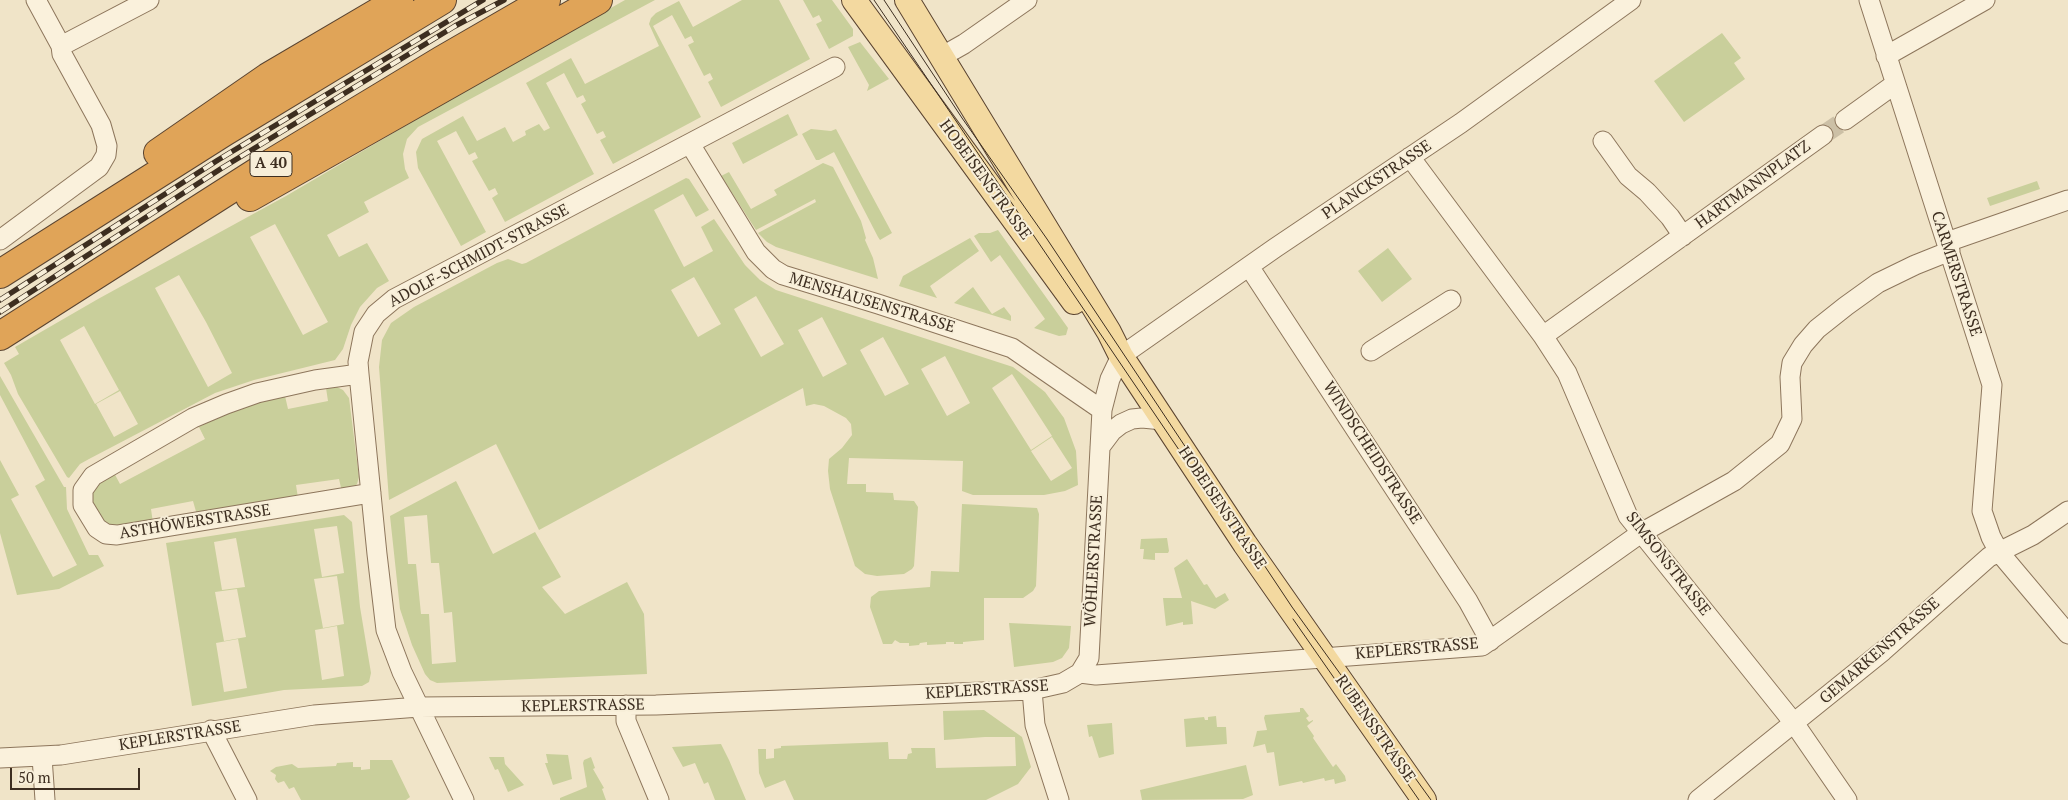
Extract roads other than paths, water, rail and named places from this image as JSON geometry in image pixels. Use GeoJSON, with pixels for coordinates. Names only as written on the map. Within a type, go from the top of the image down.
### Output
{"type":"FeatureCollection","features":[{"type":"Feature","properties":{"kind":"highway"},"geometry":{"type":"LineString","coordinates":[[10,268],[95,197],[268,77],[399,0]]}},
{"type":"Feature","properties":{"kind":"highway"},"geometry":{"type":"LineString","coordinates":[[10,268],[224,132],[442,0]]}},
{"type":"Feature","properties":{"kind":"highway","name":"A 40"},"geometry":{"type":"LineString","coordinates":[[0,336],[268,165],[546,0]]}},
{"type":"Feature","properties":{"kind":"highway"},"geometry":{"type":"LineString","coordinates":[[60,297],[175,239],[598,0]]}},
{"type":"Feature","properties":{"kind":"main road","name":"HOBEISENSTRASSE"},"geometry":{"type":"LineString","coordinates":[[854,0],[1002,200],[1100,338],[1121,356]]}},
{"type":"Feature","properties":{"kind":"main road","name":"HOBEISENSTRASSE"},"geometry":{"type":"LineString","coordinates":[[907,0],[1109,332],[1121,356],[1245,544],[1326,658]]}},
{"type":"Feature","properties":{"kind":"main road","name":"RUBENSSTRASSE"},"geometry":{"type":"LineString","coordinates":[[1326,658],[1424,800]]}},
{"type":"Feature","properties":{"kind":"street"},"geometry":{"type":"LineString","coordinates":[[0,240],[99,167],[106,155],[104,133],[36,0]]}},
{"type":"Feature","properties":{"kind":"street"},"geometry":{"type":"LineString","coordinates":[[61,46],[149,0]]}},
{"type":"Feature","properties":{"kind":"street"},"geometry":{"type":"LineString","coordinates":[[941,56],[964,44],[1027,0]]}},
{"type":"Feature","properties":{"kind":"street","name":"PLANCKSTRASSE"},"geometry":{"type":"LineString","coordinates":[[1121,356],[1250,268],[1275,248],[1493,101],[1631,0]]}},
{"type":"Feature","properties":{"kind":"street","name":"CARMERSTRASSE"},"geometry":{"type":"LineString","coordinates":[[1869,0],[1992,385],[1982,511],[1991,537],[1999,552],[2068,634]]}},
{"type":"Feature","properties":{"kind":"street"},"geometry":{"type":"LineString","coordinates":[[1886,56],[1985,0]]}},
{"type":"Feature","properties":{"kind":"street","name":"ADOLF-SCHMIDT-STRASSE"},"geometry":{"type":"LineString","coordinates":[[464,800],[402,672],[386,630],[358,362],[364,332],[376,314],[394,299],[835,67]]}},
{"type":"Feature","properties":{"kind":"street"},"geometry":{"type":"LineString","coordinates":[[1845,120],[1895,84]]}},
{"type":"Feature","properties":{"kind":"street","name":"HARTMANNPLATZ"},"geometry":{"type":"LineString","coordinates":[[1683,236],[1824,135]]}},
{"type":"Feature","properties":{"kind":"street"},"geometry":{"type":"LineString","coordinates":[[1543,336],[1683,236],[1670,217],[1647,192],[1628,176],[1602,141]]}},
{"type":"Feature","properties":{"kind":"street","name":"MENSHAUSENSTRASSE"},"geometry":{"type":"LineString","coordinates":[[690,144],[752,245],[778,272],[802,282],[878,304],[1012,348],[1102,410]]}},
{"type":"Feature","properties":{"kind":"street","name":"SIMSONSTRASSE"},"geometry":{"type":"LineString","coordinates":[[1410,157],[1543,336],[1566,373],[1628,516],[1794,723],[1846,800]]}},
{"type":"Feature","properties":{"kind":"street","name":"KEPLERSTRASSE"},"geometry":{"type":"LineString","coordinates":[[0,758],[42,757],[314,714],[419,707],[626,705],[1032,690],[1063,683],[1080,673],[1096,675],[1482,646],[1641,533],[1734,481],[1780,444],[1792,419],[1790,377],[1792,363],[1803,345],[1817,329],[1878,284],[1949,247],[2068,200]]}},
{"type":"Feature","properties":{"kind":"street","name":"WINDSCHEIDSTRASSE"},"geometry":{"type":"LineString","coordinates":[[1250,268],[1468,601],[1490,641]]}},
{"type":"Feature","properties":{"kind":"street"},"geometry":{"type":"LineString","coordinates":[[1371,351],[1451,300]]}},
{"type":"Feature","properties":{"kind":"street","name":"WÖHLERSTRASSE"},"geometry":{"type":"LineString","coordinates":[[1080,673],[1088,658],[1102,410],[1110,379],[1121,356]]}},
{"type":"Feature","properties":{"kind":"street","name":"ASTHÖWERSTRASSE"},"geometry":{"type":"LineString","coordinates":[[359,374],[315,380],[257,393],[194,418],[92,476],[83,490],[83,505],[97,528],[106,534],[117,535],[371,493]]}},
{"type":"Feature","properties":{"kind":"street"},"geometry":{"type":"LineString","coordinates":[[1100,447],[1121,424],[1132,419],[1163,420]]}},
{"type":"Feature","properties":{"kind":"street","name":"GEMARKENSTRASSE"},"geometry":{"type":"LineString","coordinates":[[1698,800],[1883,651],[1980,564],[2033,535],[2068,511]]}},
{"type":"Feature","properties":{"kind":"street"},"geometry":{"type":"LineString","coordinates":[[1032,690],[1035,725],[1058,800]]}},
{"type":"Feature","properties":{"kind":"street"},"geometry":{"type":"LineString","coordinates":[[626,705],[626,721],[659,800]]}},
{"type":"Feature","properties":{"kind":"street"},"geometry":{"type":"LineString","coordinates":[[211,730],[247,800]]}},
{"type":"Feature","properties":{"kind":"street"},"geometry":{"type":"LineString","coordinates":[[42,757],[45,800]]}},
{"type":"Feature","properties":{"kind":"tunnel"},"geometry":{"type":"LineString","coordinates":[[1823,135],[1845,120]]}},
{"type":"Feature","properties":{"kind":"tram line"},"geometry":{"type":"LineString","coordinates":[[874,0],[1194,472]]}},
{"type":"Feature","properties":{"kind":"tram line"},"geometry":{"type":"LineString","coordinates":[[884,0],[962,118],[1047,239],[1292,607],[1431,800]]}},
{"type":"Feature","properties":{"kind":"tram line"},"geometry":{"type":"LineString","coordinates":[[1293,619],[1419,800]]}},
{"type":"Feature","properties":{"kind":"railway"},"geometry":{"type":"LineString","coordinates":[[0,300],[218,160],[483,0]]}},
{"type":"Feature","properties":{"kind":"railway"},"geometry":{"type":"LineString","coordinates":[[0,312],[222,168],[455,26],[504,0]]}}]}
